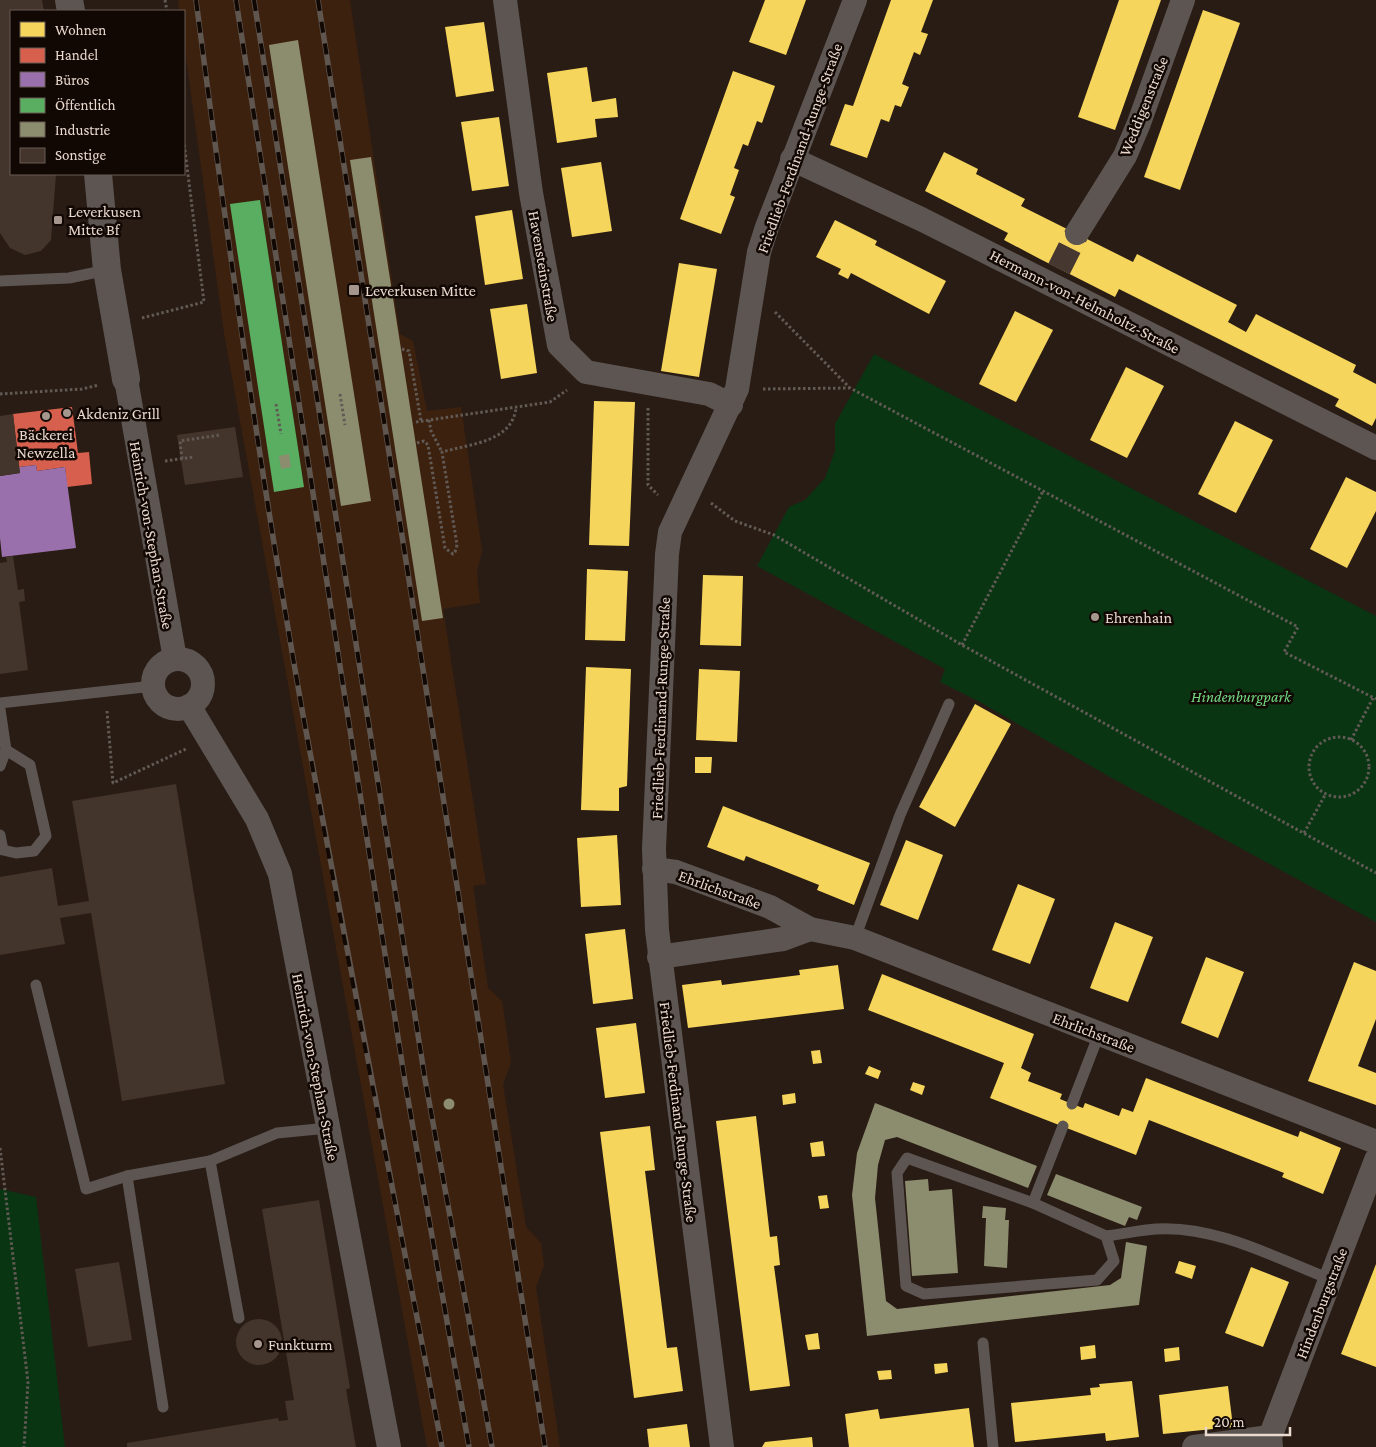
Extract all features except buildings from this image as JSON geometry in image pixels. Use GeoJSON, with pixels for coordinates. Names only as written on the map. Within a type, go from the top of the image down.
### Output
{"type":"FeatureCollection","features":[{"type":"Feature","properties":{"kind":"street","name":"Havensteinstraße"},"geometry":{"type":"LineString","coordinates":[[505,0],[531,193],[559,345],[581,382]]}},
{"type":"Feature","properties":{"kind":"street","name":"Friedlieb-Ferdinand-Runge-Straße"},"geometry":{"type":"LineString","coordinates":[[722,1447],[659,957],[654,869],[667,554],[670,532],[678,513],[690,492],[734,397],[759,252],[792,159],[855,0]]}},
{"type":"Feature","properties":{"kind":"street","name":"Weddigenstraße"},"geometry":{"type":"LineString","coordinates":[[1077,234],[1125,156],[1139,124],[1183,0]]}},
{"type":"Feature","properties":{"kind":"street","name":"Hermann-von-Helmholtz-Straße"},"geometry":{"type":"LineString","coordinates":[[792,159],[921,219],[1055,277],[1376,448]]}},
{"type":"Feature","properties":{"kind":"street","name":"Heinrich-von-Stephan-Straße"},"geometry":{"type":"LineString","coordinates":[[98,175],[107,270],[118,324],[175,659]]}},
{"type":"Feature","properties":{"kind":"street"},"geometry":{"type":"LineString","coordinates":[[581,382],[734,397]]}},
{"type":"Feature","properties":{"kind":"street"},"geometry":{"type":"LineString","coordinates":[[175,659],[186,660],[196,666],[202,676],[202,688],[198,698],[190,706],[180,709],[170,708],[162,703],[156,696],[153,686],[158,668],[165,662],[175,659]]}},
{"type":"Feature","properties":{"kind":"street","name":"Heinrich-von-Stephan-Straße"},"geometry":{"type":"LineString","coordinates":[[190,706],[257,819],[280,874],[389,1447]]}},
{"type":"Feature","properties":{"kind":"street","name":"Ehrlichstraße"},"geometry":{"type":"LineString","coordinates":[[654,869],[676,872],[770,907],[810,929],[855,938],[1376,1142]]}},
{"type":"Feature","properties":{"kind":"street"},"geometry":{"type":"LineString","coordinates":[[659,957],[783,939],[810,929]]}},
{"type":"Feature","properties":{"kind":"street","name":"Hindenburgstraße"},"geometry":{"type":"LineString","coordinates":[[1270,1442],[1330,1278],[1376,1160]]}},
{"type":"Feature","properties":{"kind":"street"},"geometry":{"type":"LineString","coordinates":[[1194,1447],[1270,1442]]}},
{"type":"Feature","properties":{"kind":"lane"},"geometry":{"type":"LineString","coordinates":[[0,281],[69,278],[107,270]]}},
{"type":"Feature","properties":{"kind":"lane"},"geometry":{"type":"LineString","coordinates":[[0,704],[153,686]]}},
{"type":"Feature","properties":{"kind":"lane"},"geometry":{"type":"LineString","coordinates":[[855,938],[900,815],[950,704]]}},
{"type":"Feature","properties":{"kind":"lane"},"geometry":{"type":"LineString","coordinates":[[0,709],[6,750],[0,766]]}},
{"type":"Feature","properties":{"kind":"lane"},"geometry":{"type":"LineString","coordinates":[[0,835],[3,850],[16,853],[34,851],[46,836],[30,765],[6,750]]}},
{"type":"Feature","properties":{"kind":"lane"},"geometry":{"type":"LineString","coordinates":[[36,985],[86,1190],[128,1176],[210,1161],[277,1133],[328,1128]]}},
{"type":"Feature","properties":{"kind":"lane"},"geometry":{"type":"LineString","coordinates":[[1072,1104],[1099,1034]]}},
{"type":"Feature","properties":{"kind":"lane"},"geometry":{"type":"LineString","coordinates":[[1033,1203],[1063,1126]]}},
{"type":"Feature","properties":{"kind":"lane"},"geometry":{"type":"LineString","coordinates":[[1106,1236],[1114,1261],[1097,1280],[924,1294],[906,1286],[897,1173],[907,1158],[1033,1203],[1106,1236],[1157,1228],[1192,1232],[1246,1246],[1330,1278]]}},
{"type":"Feature","properties":{"kind":"lane"},"geometry":{"type":"LineString","coordinates":[[210,1161],[239,1318]]}},
{"type":"Feature","properties":{"kind":"lane"},"geometry":{"type":"LineString","coordinates":[[128,1176],[164,1407]]}},
{"type":"Feature","properties":{"kind":"lane"},"geometry":{"type":"LineString","coordinates":[[983,1343],[993,1447]]}},
{"type":"Feature","properties":{"kind":"path"},"geometry":{"type":"LineString","coordinates":[[118,324],[204,302],[185,151]]}},
{"type":"Feature","properties":{"kind":"path"},"geometry":{"type":"LineString","coordinates":[[752,295],[778,315],[850,388],[1298,627],[1284,652],[1375,698],[1351,740]]}},
{"type":"Feature","properties":{"kind":"path"},"geometry":{"type":"LineString","coordinates":[[402,349],[409,351],[418,422],[550,402],[581,382]]}},
{"type":"Feature","properties":{"kind":"path"},"geometry":{"type":"LineString","coordinates":[[0,394],[82,389],[126,379]]}},
{"type":"Feature","properties":{"kind":"path"},"geometry":{"type":"LineString","coordinates":[[567,390],[581,382]]}},
{"type":"Feature","properties":{"kind":"path"},"geometry":{"type":"LineString","coordinates":[[734,397],[850,388]]}},
{"type":"Feature","properties":{"kind":"path"},"geometry":{"type":"LineString","coordinates":[[340,394],[345,425]]}},
{"type":"Feature","properties":{"kind":"path"},"geometry":{"type":"LineString","coordinates":[[276,404],[281,434]]}},
{"type":"Feature","properties":{"kind":"path"},"geometry":{"type":"LineString","coordinates":[[648,404],[648,485],[678,513]]}},
{"type":"Feature","properties":{"kind":"path"},"geometry":{"type":"LineString","coordinates":[[442,452],[497,436],[509,428],[515,417],[516,408]]}},
{"type":"Feature","properties":{"kind":"path"},"geometry":{"type":"LineString","coordinates":[[417,443],[424,441],[428,445],[445,548],[449,553],[453,554],[456,552],[457,545],[442,452],[431,431],[429,420]]}},
{"type":"Feature","properties":{"kind":"path"},"geometry":{"type":"LineString","coordinates":[[182,459],[180,441],[220,435]]}},
{"type":"Feature","properties":{"kind":"path"},"geometry":{"type":"LineString","coordinates":[[163,462],[194,457]]}},
{"type":"Feature","properties":{"kind":"path"},"geometry":{"type":"LineString","coordinates":[[962,645],[1043,490]]}},
{"type":"Feature","properties":{"kind":"path"},"geometry":{"type":"LineString","coordinates":[[690,492],[712,504],[735,521],[774,535],[962,645],[1376,873]]}},
{"type":"Feature","properties":{"kind":"path"},"geometry":{"type":"LineString","coordinates":[[129,689],[128,701],[106,712],[113,783],[208,739]]}},
{"type":"Feature","properties":{"kind":"path"},"geometry":{"type":"LineString","coordinates":[[1343,736],[1351,740],[1362,745],[1371,765],[1365,786],[1347,797],[1325,795],[1311,779],[1309,758],[1322,741],[1343,736]]}},
{"type":"Feature","properties":{"kind":"path"},"geometry":{"type":"LineString","coordinates":[[1304,833],[1325,795]]}},
{"type":"Feature","properties":{"kind":"path"},"geometry":{"type":"LineString","coordinates":[[0,1148],[28,1382],[24,1447]]}},
{"type":"Feature","properties":{"kind":"shaded area"},"geometry":{"type":"Polygon","coordinates":[[[178,0],[350,0],[400,334],[413,341],[427,411],[461,407],[482,551],[477,572],[480,603],[443,609],[486,884],[473,886],[488,988],[502,1001],[511,1062],[503,1085],[526,1227],[541,1243],[544,1266],[536,1287],[560,1447],[427,1447],[224,333],[185,50],[185,10],[179,10],[178,0]]]}},
{"type":"Feature","properties":{"kind":"green space","name":"Hindenburgpark"},"geometry":{"type":"Polygon","coordinates":[[[874,354],[1376,616],[1376,922],[1110,777],[978,701],[940,682],[945,669],[757,566],[789,507],[805,500],[825,478],[835,451],[835,424],[874,354]]]}},
{"type":"Feature","properties":{"kind":"green space"},"geometry":{"type":"Polygon","coordinates":[[[0,1189],[36,1197],[65,1447],[0,1447],[0,1189]]]}},
{"type":"Feature","properties":{"kind":"tunnel"},"geometry":{"type":"LineString","coordinates":[[1059,269],[1077,233]]}},
{"type":"Feature","properties":{"kind":"railway"},"geometry":{"type":"LineString","coordinates":[[196,0],[245,358],[303,715],[442,1447]]}},
{"type":"Feature","properties":{"kind":"railway"},"geometry":{"type":"LineString","coordinates":[[236,0],[405,1082],[469,1447]]}},
{"type":"Feature","properties":{"kind":"railway"},"geometry":{"type":"LineString","coordinates":[[254,0],[425,1079],[492,1447]]}},
{"type":"Feature","properties":{"kind":"railway"},"geometry":{"type":"LineString","coordinates":[[318,0],[545,1447]]}},
{"type":"Feature","properties":{"kind":"place","name":"Leverkusen Mitte Bf"},"geometry":{"type":"Point","coordinates":[58,220]}},
{"type":"Feature","properties":{"kind":"place","name":"Leverkusen Mitte"},"geometry":{"type":"Point","coordinates":[354,290]}},
{"type":"Feature","properties":{"kind":"place","name":"Akdeniz Grill"},"geometry":{"type":"Point","coordinates":[67,413]}},
{"type":"Feature","properties":{"kind":"place","name":"Bäckerei Newzella"},"geometry":{"type":"Point","coordinates":[46,416]}},
{"type":"Feature","properties":{"kind":"place","name":"Ehrenhain"},"geometry":{"type":"Point","coordinates":[1095,617]}},
{"type":"Feature","properties":{"kind":"place","name":"Funkturm"},"geometry":{"type":"Point","coordinates":[258,1344]}}]}
